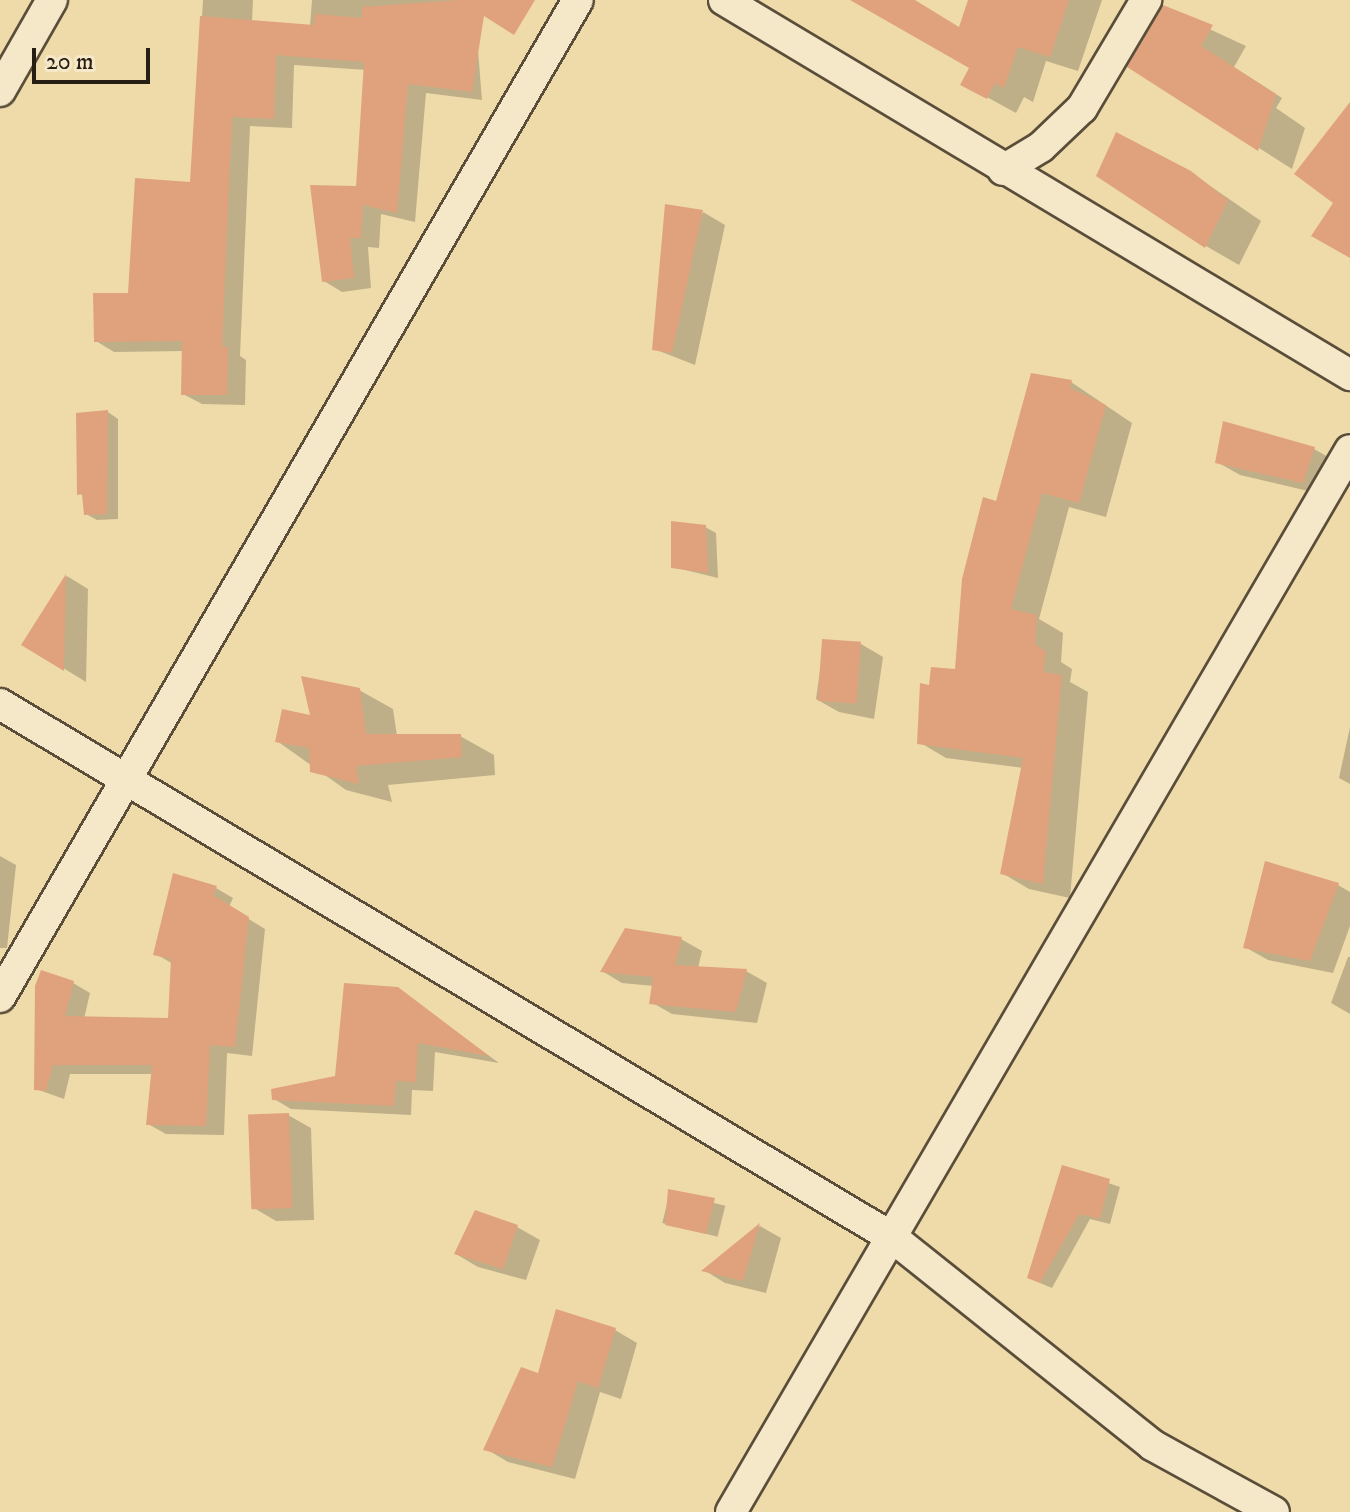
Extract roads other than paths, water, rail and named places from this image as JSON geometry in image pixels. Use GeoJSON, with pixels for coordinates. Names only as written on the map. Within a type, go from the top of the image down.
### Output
{"type":"FeatureCollection","features":[{"type":"Feature","properties":{"kind":"street"},"geometry":{"type":"LineString","coordinates":[[0,91],[52,0]]}},
{"type":"Feature","properties":{"kind":"street"},"geometry":{"type":"LineString","coordinates":[[0,997],[578,0]]}},
{"type":"Feature","properties":{"kind":"street"},"geometry":{"type":"LineString","coordinates":[[724,0],[1003,170],[1350,375]]}},
{"type":"Feature","properties":{"kind":"street"},"geometry":{"type":"LineString","coordinates":[[1003,170],[1041,147],[1082,108],[1146,0]]}},
{"type":"Feature","properties":{"kind":"street"},"geometry":{"type":"LineString","coordinates":[[731,1512],[1350,450]]}},
{"type":"Feature","properties":{"kind":"street"},"geometry":{"type":"LineString","coordinates":[[0,704],[893,1238],[1152,1445],[1274,1512]]}}]}
